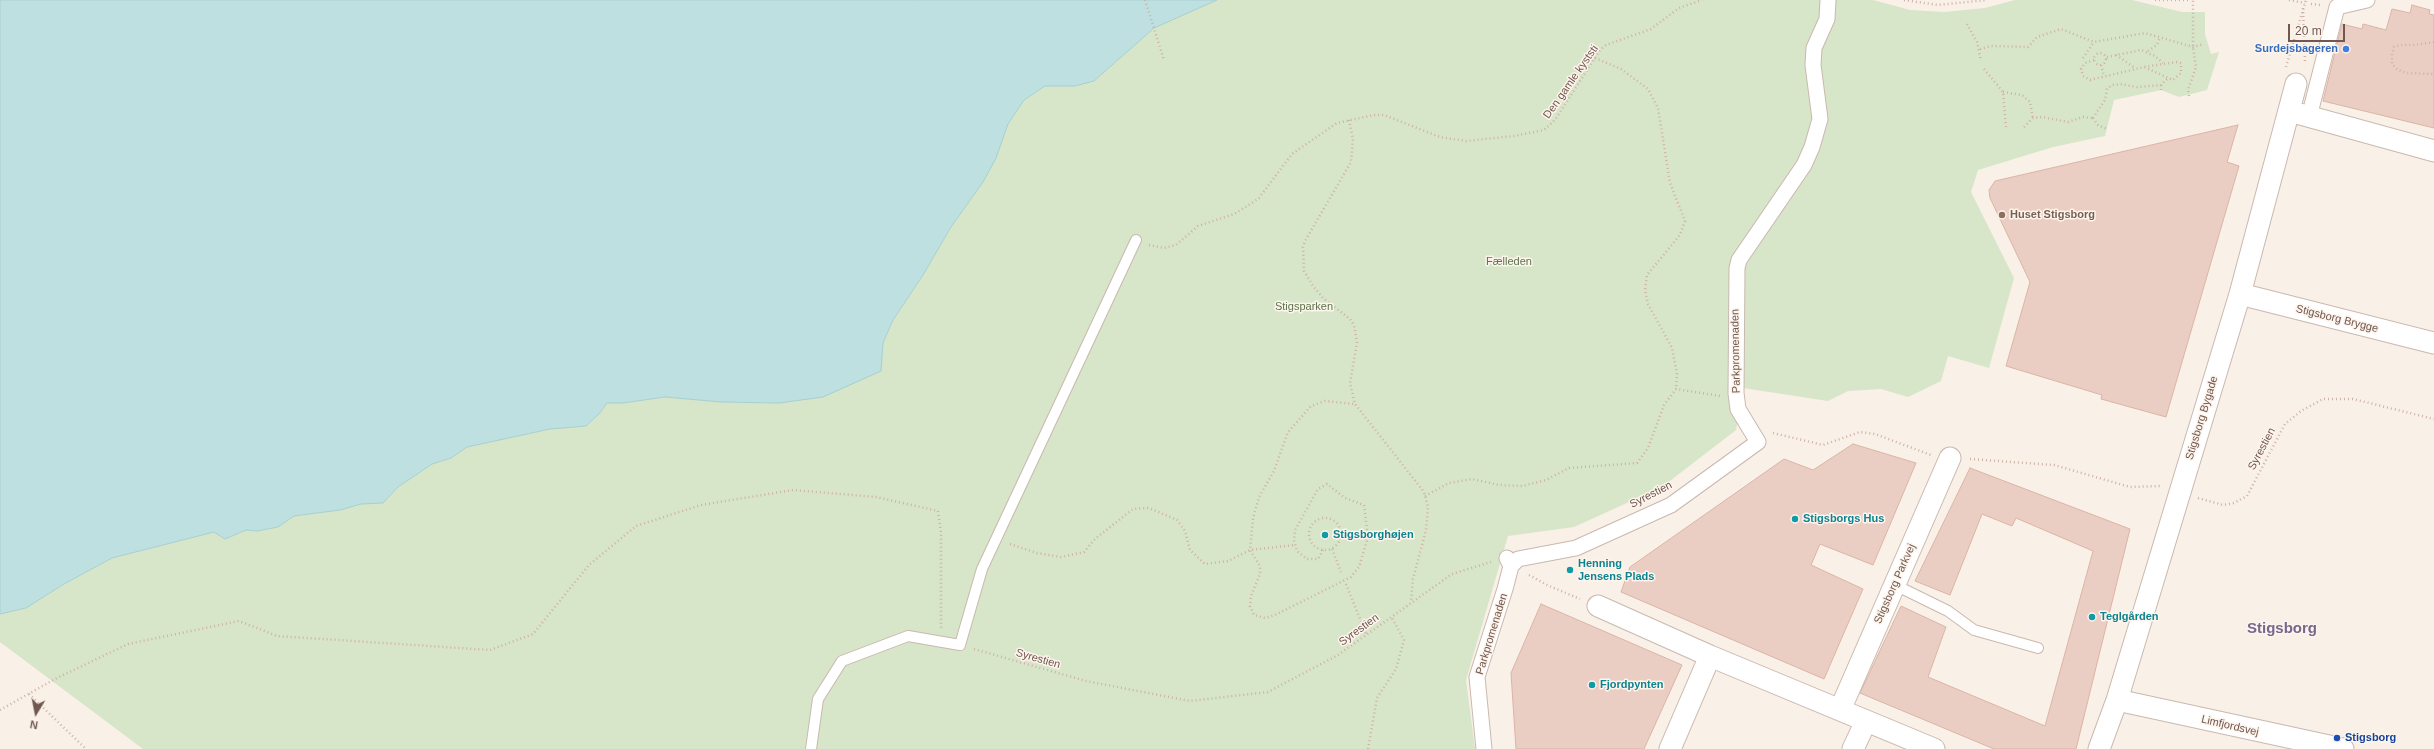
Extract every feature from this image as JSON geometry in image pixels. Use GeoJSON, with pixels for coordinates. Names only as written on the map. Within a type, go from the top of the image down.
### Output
{"type":"FeatureCollection","features":[{"type":"Feature","properties":{"kind":"street","name":"Parkpromenaden"},"geometry":{"type":"LineString","coordinates":[[1484,749],[1477,677],[1508,562],[1576,548],[1671,505],[1758,442],[1738,409],[1736,393],[1737,268],[1739,260],[1804,165],[1812,148],[1820,119],[1813,65],[1814,48],[1827,19],[1828,0]]}},
{"type":"Feature","properties":{"kind":"street"},"geometry":{"type":"LineString","coordinates":[[2309,117],[2337,7],[2367,0]]}},
{"type":"Feature","properties":{"kind":"street","name":"Stigsborg Bygade"},"geometry":{"type":"LineString","coordinates":[[2099,749],[2117,700],[2240,294],[2296,84]]}},
{"type":"Feature","properties":{"kind":"street"},"geometry":{"type":"LineString","coordinates":[[2289,111],[2434,151]]}},
{"type":"Feature","properties":{"kind":"street","name":"Stigsborg Brygge"},"geometry":{"type":"LineString","coordinates":[[2240,294],[2434,343]]}},
{"type":"Feature","properties":{"kind":"street","name":"Stigsborg Parkvej"},"geometry":{"type":"LineString","coordinates":[[1840,710],[1950,458]]}},
{"type":"Feature","properties":{"kind":"street"},"geometry":{"type":"LineString","coordinates":[[1598,606],[1710,656],[1934,749]]}},
{"type":"Feature","properties":{"kind":"street"},"geometry":{"type":"LineString","coordinates":[[1670,749],[1710,656]]}},
{"type":"Feature","properties":{"kind":"street","name":"Limfjordsvej"},"geometry":{"type":"LineString","coordinates":[[2117,700],[2259,741],[2343,749]]}},
{"type":"Feature","properties":{"kind":"street"},"geometry":{"type":"LineString","coordinates":[[1853,749],[1866,721]]}},
{"type":"Feature","properties":{"kind":"lane"},"geometry":{"type":"LineString","coordinates":[[811,749],[818,699],[842,661],[908,636],[960,644],[982,569],[1136,240]]}},
{"type":"Feature","properties":{"kind":"lane"},"geometry":{"type":"LineString","coordinates":[[1895,585],[1948,611],[1974,630],[2038,648]]}},
{"type":"Feature","properties":{"kind":"path"},"geometry":{"type":"LineString","coordinates":[[1145,0],[1164,60]]}},
{"type":"Feature","properties":{"kind":"path","name":"Den gamle kyststi"},"geometry":{"type":"LineString","coordinates":[[1136,240],[1154,247],[1176,245],[1198,226],[1234,214],[1259,198],[1292,154],[1337,123],[1384,115],[1440,137],[1466,141],[1534,133],[1544,130],[1555,120],[1595,58],[1606,45],[1651,29],[1679,8],[1702,0]]}},
{"type":"Feature","properties":{"kind":"path"},"geometry":{"type":"LineString","coordinates":[[1904,0],[1938,5],[1987,0]]}},
{"type":"Feature","properties":{"kind":"path"},"geometry":{"type":"LineString","coordinates":[[2155,0],[2192,0],[2193,47],[2196,67],[2188,90],[2189,96]]}},
{"type":"Feature","properties":{"kind":"path"},"geometry":{"type":"LineString","coordinates":[[2290,0],[2305,1],[2283,76],[2296,84]]}},
{"type":"Feature","properties":{"kind":"path"},"geometry":{"type":"LineString","coordinates":[[2303,8],[2305,63]]}},
{"type":"Feature","properties":{"kind":"path"},"geometry":{"type":"LineString","coordinates":[[1967,24],[1980,49],[1982,61]]}},
{"type":"Feature","properties":{"kind":"path"},"geometry":{"type":"LineString","coordinates":[[1980,49],[1992,46],[2028,47],[2037,37],[2061,29],[2094,42],[2134,34],[2152,34],[2193,47],[2204,44]]}},
{"type":"Feature","properties":{"kind":"path"},"geometry":{"type":"LineString","coordinates":[[2147,52],[2157,46],[2160,37]]}},
{"type":"Feature","properties":{"kind":"path"},"geometry":{"type":"LineString","coordinates":[[2083,58],[2094,42]]}},
{"type":"Feature","properties":{"kind":"path"},"geometry":{"type":"LineString","coordinates":[[2434,42],[2394,48],[2392,64],[2398,70],[2407,73],[2434,74]]}},
{"type":"Feature","properties":{"kind":"path"},"geometry":{"type":"LineString","coordinates":[[2107,57],[2141,50],[2147,52],[2163,64]]}},
{"type":"Feature","properties":{"kind":"path"},"geometry":{"type":"LineString","coordinates":[[2107,57],[2101,52],[2094,56],[2094,60],[2082,65],[2081,73],[2090,80],[2144,67],[2181,63],[2180,76],[2173,80],[2167,79],[2144,67]]}},
{"type":"Feature","properties":{"kind":"path"},"geometry":{"type":"LineString","coordinates":[[2116,55],[2135,69]]}},
{"type":"Feature","properties":{"kind":"path"},"geometry":{"type":"LineString","coordinates":[[2101,65],[2105,64],[2107,57]]}},
{"type":"Feature","properties":{"kind":"path"},"geometry":{"type":"LineString","coordinates":[[1425,496],[1449,483],[1472,479],[1499,485],[1522,486],[1546,480],[1568,468],[1637,463],[1648,448],[1664,406],[1676,389],[1677,374],[1672,348],[1648,304],[1645,290],[1647,275],[1680,235],[1685,221],[1670,182],[1658,108],[1648,89],[1621,69],[1595,58]]}},
{"type":"Feature","properties":{"kind":"path"},"geometry":{"type":"LineString","coordinates":[[2094,60],[2101,65],[2104,76]]}},
{"type":"Feature","properties":{"kind":"path"},"geometry":{"type":"LineString","coordinates":[[1984,69],[2003,92],[2006,127]]}},
{"type":"Feature","properties":{"kind":"path"},"geometry":{"type":"LineString","coordinates":[[2093,118],[2105,100],[2107,89],[2112,85],[2120,84],[2137,87],[2161,85],[2167,79]]}},
{"type":"Feature","properties":{"kind":"path"},"geometry":{"type":"LineString","coordinates":[[2161,85],[2161,90]]}},
{"type":"Feature","properties":{"kind":"path"},"geometry":{"type":"LineString","coordinates":[[2003,92],[2022,95],[2030,102],[2033,118]]}},
{"type":"Feature","properties":{"kind":"path"},"geometry":{"type":"LineString","coordinates":[[2024,127],[2033,118],[2042,117],[2068,122],[2083,117],[2093,118],[2098,125],[2106,129]]}},
{"type":"Feature","properties":{"kind":"path"},"geometry":{"type":"LineString","coordinates":[[1349,120],[1353,140],[1350,162],[1303,247],[1304,272],[1323,298],[1350,319],[1354,325],[1357,342],[1350,383],[1354,404],[1425,496],[1428,507],[1426,530],[1413,579],[1411,601]]}},
{"type":"Feature","properties":{"kind":"path"},"geometry":{"type":"LineString","coordinates":[[1676,389],[1720,396],[1736,393]]}},
{"type":"Feature","properties":{"kind":"path","name":"Syrestien"},"geometry":{"type":"LineString","coordinates":[[2180,492],[2223,505],[2234,503],[2247,496],[2285,424],[2300,411],[2323,399],[2353,399],[2434,419]]}},
{"type":"Feature","properties":{"kind":"path"},"geometry":{"type":"LineString","coordinates":[[1323,550],[1318,559],[1307,559],[1297,552],[1295,545],[1295,530],[1318,489],[1327,484],[1345,498],[1364,505],[1368,537],[1359,566],[1351,577],[1275,615],[1265,618],[1254,615],[1250,606],[1251,596],[1260,574],[1260,566],[1250,550],[1253,518],[1259,497],[1274,471],[1292,427],[1311,406],[1325,401],[1354,404]]}},
{"type":"Feature","properties":{"kind":"path"},"geometry":{"type":"LineString","coordinates":[[0,710],[55,679],[128,644],[239,621],[277,636],[490,650],[533,634],[589,565],[636,526],[701,505],[793,490],[876,497],[938,511],[941,533],[941,640]]}},
{"type":"Feature","properties":{"kind":"path"},"geometry":{"type":"LineString","coordinates":[[996,538],[1037,553],[1061,557],[1084,552],[1095,539],[1133,509],[1149,508],[1177,520],[1185,531],[1190,550],[1205,564],[1228,561],[1250,550],[1295,545]]}},
{"type":"Feature","properties":{"kind":"path"},"geometry":{"type":"LineString","coordinates":[[1331,518],[1338,523],[1342,538],[1338,545],[1332,549],[1323,550],[1316,547],[1310,541],[1309,534],[1311,526],[1316,520],[1331,518]]}},
{"type":"Feature","properties":{"kind":"path"},"geometry":{"type":"LineString","coordinates":[[1332,549],[1341,572]]}},
{"type":"Feature","properties":{"kind":"path"},"geometry":{"type":"LineString","coordinates":[[1508,562],[1547,585],[1598,606]]}},
{"type":"Feature","properties":{"kind":"path","name":"Syrestien"},"geometry":{"type":"LineString","coordinates":[[960,644],[1086,681],[1190,702],[1268,692],[1338,655],[1411,601],[1452,574],[1508,562]]}},
{"type":"Feature","properties":{"kind":"path"},"geometry":{"type":"LineString","coordinates":[[1346,584],[1366,634]]}},
{"type":"Feature","properties":{"kind":"path"},"geometry":{"type":"LineString","coordinates":[[1368,749],[1377,698],[1396,669],[1404,640],[1392,616]]}},
{"type":"Feature","properties":{"kind":"path"},"geometry":{"type":"LineString","coordinates":[[28,694],[86,749]]}},
{"type":"Feature","properties":{"kind":"green space"},"geometry":{"type":"Polygon","coordinates":[[[1217,0],[1873,0],[1910,10],[1944,12],[1985,8],[2015,0],[2132,0],[2182,12],[2205,12],[2205,34],[2211,54],[2219,52],[2207,90],[2179,97],[2161,90],[2114,100],[2105,136],[2053,147],[1978,170],[1971,192],[2014,278],[1989,368],[1948,356],[1941,381],[1908,397],[1881,389],[1848,391],[1828,401],[1743,388],[1736,430],[1662,487],[1574,527],[1508,536],[1466,680],[1475,749],[143,749],[0,642],[0,614],[26,608],[64,584],[112,558],[214,532],[225,539],[246,530],[257,531],[278,527],[294,516],[340,510],[361,504],[383,503],[398,487],[432,464],[451,458],[467,447],[550,429],[586,426],[599,414],[607,403],[623,403],[665,397],[721,402],[779,403],[840,389],[881,371],[883,343],[893,320],[923,275],[951,227],[983,182],[996,158],[1008,124],[1024,100],[1045,86],[1094,81],[1154,28],[1217,0]]]}},
{"type":"Feature","properties":{"kind":"water"},"geometry":{"type":"Polygon","coordinates":[[[0,0],[1217,0],[1154,28],[1094,81],[1075,86],[1045,86],[1024,100],[1008,124],[996,158],[983,182],[951,227],[923,275],[893,320],[883,343],[881,371],[823,397],[779,403],[721,402],[665,397],[623,403],[607,403],[599,414],[586,426],[550,429],[467,447],[451,458],[432,464],[398,487],[383,503],[361,504],[340,510],[294,516],[278,527],[257,531],[246,530],[225,539],[214,532],[112,558],[64,584],[26,608],[0,614],[0,0]]]}},
{"type":"Feature","properties":{"kind":"building"},"geometry":{"type":"Polygon","coordinates":[[[2412,5],[2430,10],[2429,14],[2434,15],[2434,128],[2323,101],[2342,24],[2362,29],[2363,24],[2386,30],[2392,9],[2410,13],[2412,5]]]}},
{"type":"Feature","properties":{"kind":"building"},"geometry":{"type":"Polygon","coordinates":[[[2238,125],[2227,162],[2239,166],[2166,417],[2101,399],[2102,395],[2006,366],[2030,282],[1990,198],[1989,190],[1995,181],[2238,125]]]}},
{"type":"Feature","properties":{"kind":"building","name":"Stigsborgs Hus"},"geometry":{"type":"Polygon","coordinates":[[[1853,444],[1916,463],[1873,565],[1820,544],[1811,565],[1863,589],[1824,679],[1621,592],[1630,567],[1784,459],[1813,470],[1853,444]]]}},
{"type":"Feature","properties":{"kind":"building","name":"Teglgården"},"geometry":{"type":"Polygon","coordinates":[[[1970,468],[2130,529],[2076,749],[1994,749],[1860,693],[1901,606],[1946,627],[1928,677],[2045,726],[2093,551],[2016,518],[2012,526],[1982,514],[1950,595],[1915,581],[1970,468]]]}},
{"type":"Feature","properties":{"kind":"building","name":"Fjordpynten"},"geometry":{"type":"Polygon","coordinates":[[[1541,604],[1682,665],[1644,749],[1516,749],[1511,673],[1541,604]]]}},
{"type":"Feature","properties":{"kind":"place","name":"Surdejsbageren"},"geometry":{"type":"Point","coordinates":[2346,49]}},
{"type":"Feature","properties":{"kind":"place","name":"Huset Stigsborg"},"geometry":{"type":"Point","coordinates":[2002,215]}},
{"type":"Feature","properties":{"kind":"place","name":"Stigsborgs Hus"},"geometry":{"type":"Point","coordinates":[1795,519]}},
{"type":"Feature","properties":{"kind":"place","name":"Stigsborghøjen"},"geometry":{"type":"Point","coordinates":[1325,535]}},
{"type":"Feature","properties":{"kind":"place","name":"Henning Jensens Plads"},"geometry":{"type":"Point","coordinates":[1570,570]}},
{"type":"Feature","properties":{"kind":"place","name":"Teglgården"},"geometry":{"type":"Point","coordinates":[2092,617]}},
{"type":"Feature","properties":{"kind":"place","name":"Fjordpynten"},"geometry":{"type":"Point","coordinates":[1592,685]}},
{"type":"Feature","properties":{"kind":"place","name":"Stigsborg"},"geometry":{"type":"Point","coordinates":[2337,738]}},
{"type":"Feature","properties":{"kind":"district","name":"Stigsborg"},"geometry":{"type":"Point","coordinates":[2282,629]}},
{"type":"Feature","properties":{"kind":"park label","name":"Fælleden"},"geometry":{"type":"Point","coordinates":[1509,262]}},
{"type":"Feature","properties":{"kind":"park label","name":"Stigsparken"},"geometry":{"type":"Point","coordinates":[1304,307]}}]}
